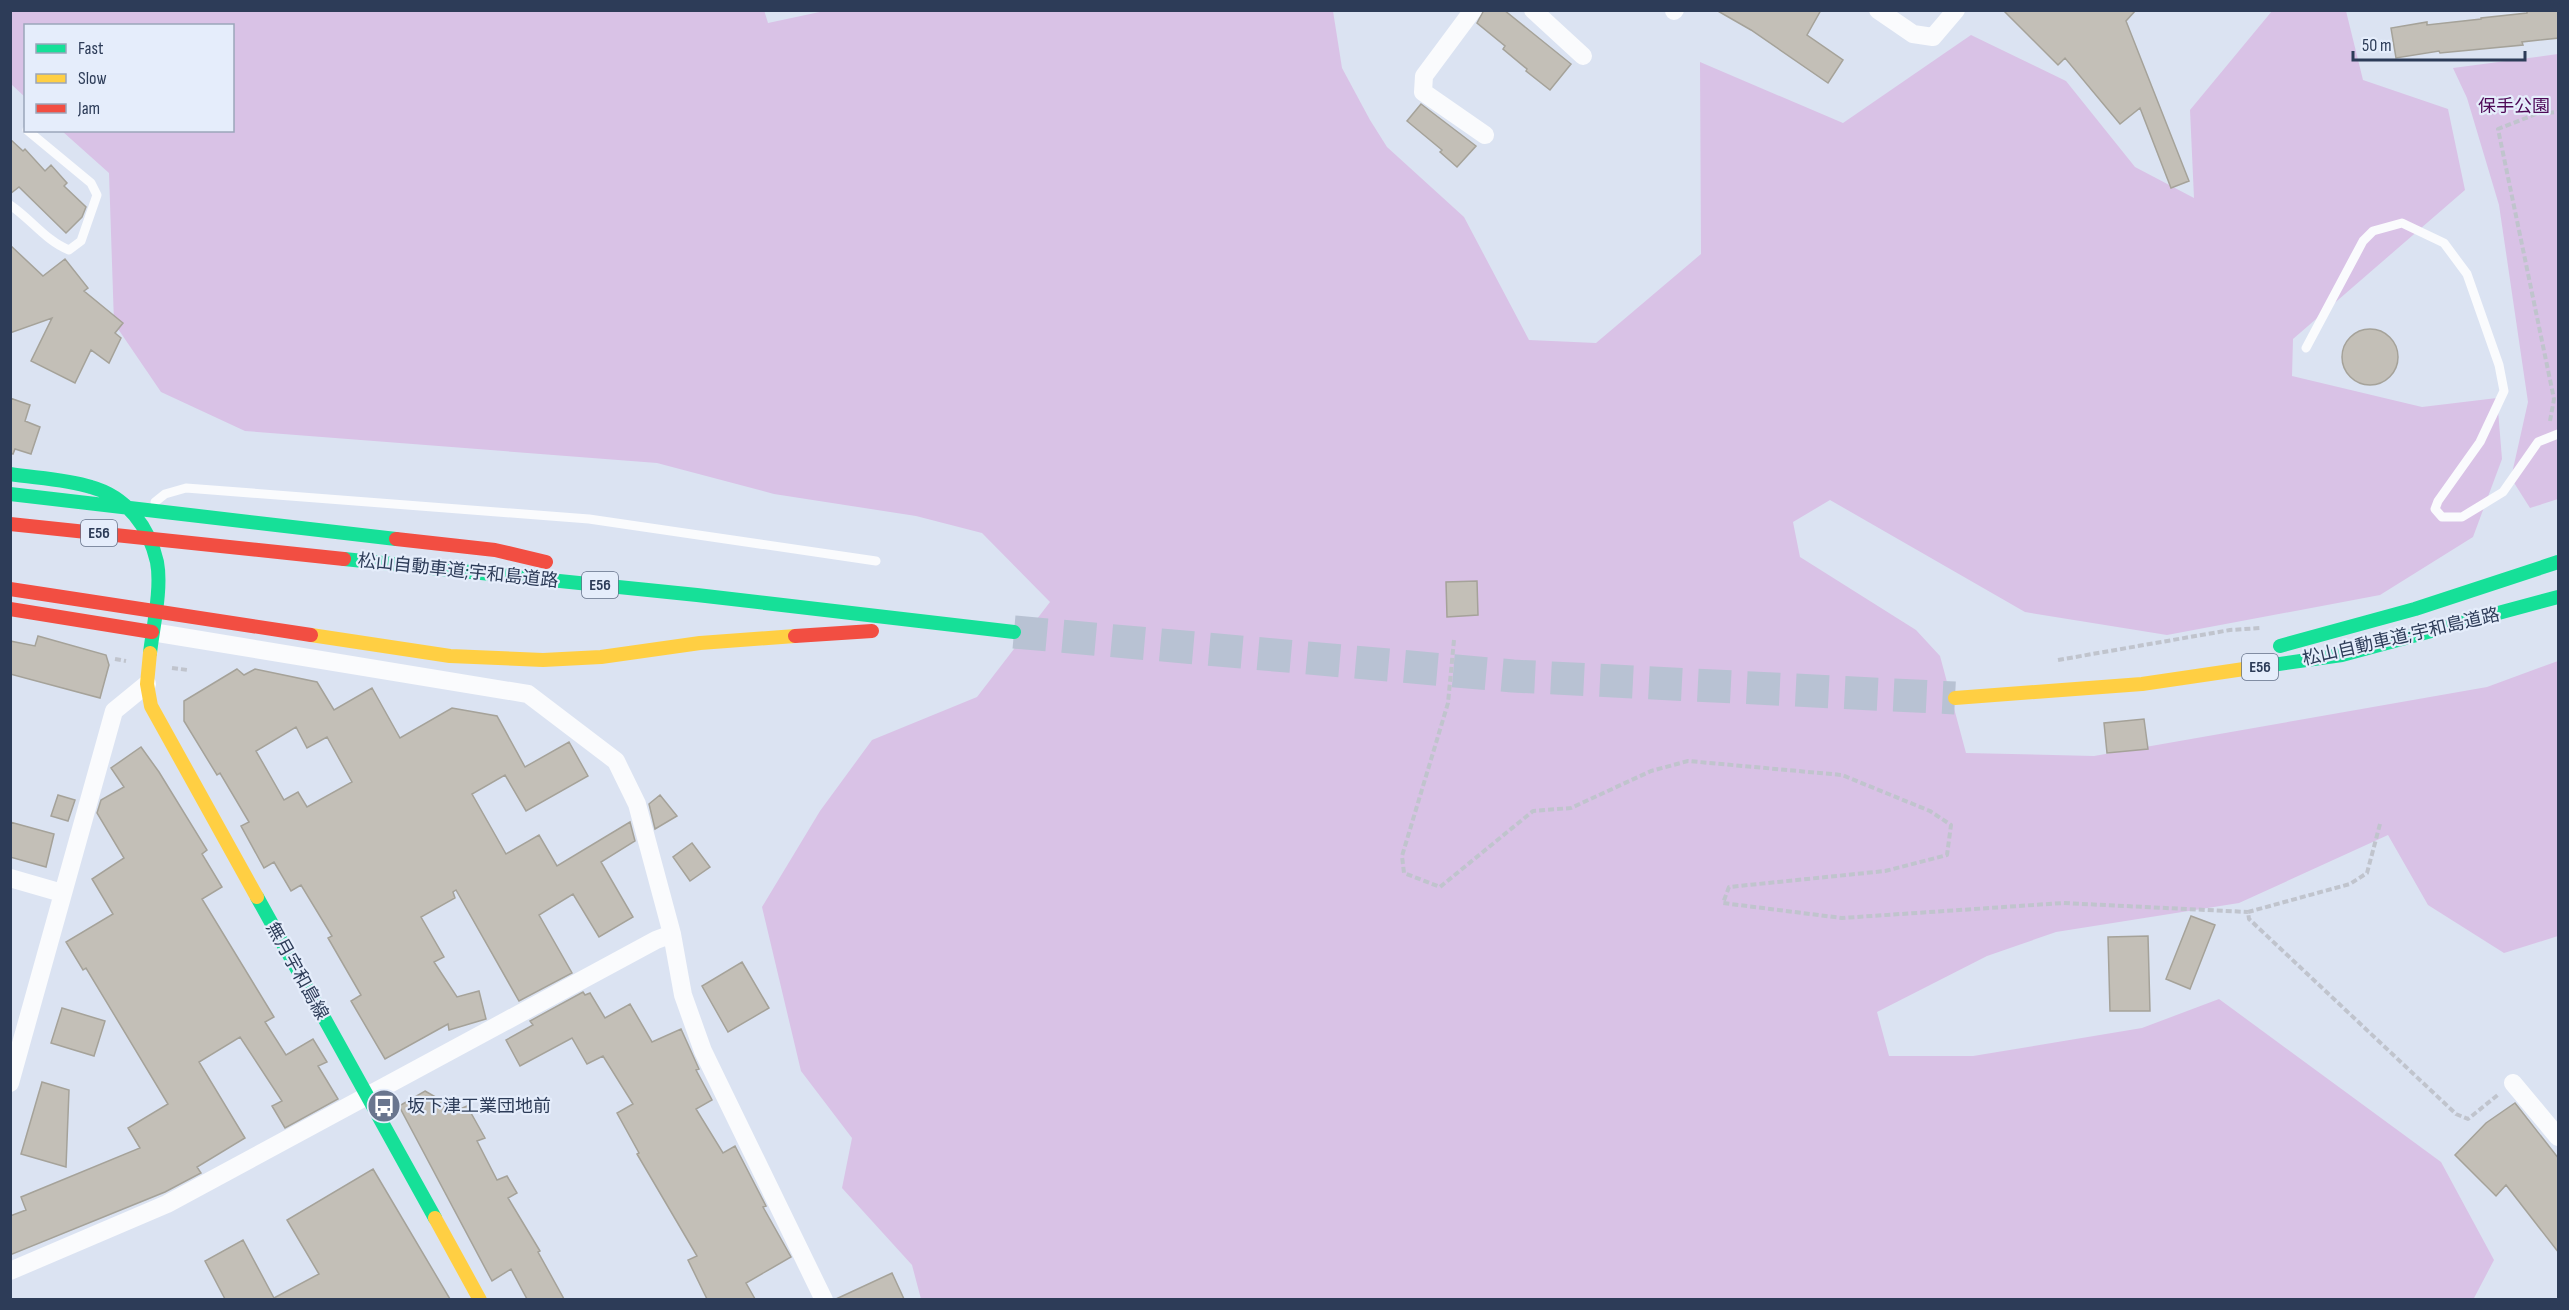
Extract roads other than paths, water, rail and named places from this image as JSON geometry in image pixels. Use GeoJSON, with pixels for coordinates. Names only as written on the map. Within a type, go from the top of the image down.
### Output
{"type":"FeatureCollection","features":[{"type":"Feature","properties":{"kind":"main road","name":"無月宇和島線"},"geometry":{"type":"LineString","coordinates":[[10,474],[92,487],[122,501],[142,522],[157,563],[158,595],[147,684],[151,706],[480,1299]]}},
{"type":"Feature","properties":{"kind":"main road"},"geometry":{"type":"LineString","coordinates":[[10,494],[495,550],[697,595]]}},
{"type":"Feature","properties":{"kind":"main road","name":"松山自動車道;宇和島道路"},"geometry":{"type":"LineString","coordinates":[[10,524],[697,595],[1014,632]]}},
{"type":"Feature","properties":{"kind":"main road"},"geometry":{"type":"LineString","coordinates":[[2142,684],[2415,609],[2559,562]]}},
{"type":"Feature","properties":{"kind":"main road"},"geometry":{"type":"LineString","coordinates":[[10,588],[207,617],[379,647],[450,656],[543,660],[601,657],[700,643],[786,635],[963,626]]}},
{"type":"Feature","properties":{"kind":"main road","name":"松山自動車道;宇和島道路"},"geometry":{"type":"LineString","coordinates":[[1955,698],[2142,684],[2342,655],[2559,597]]}},
{"type":"Feature","properties":{"kind":"main road"},"geometry":{"type":"LineString","coordinates":[[10,609],[152,632]]}},
{"type":"Feature","properties":{"kind":"street"},"geometry":{"type":"LineString","coordinates":[[1473,10],[1424,76],[1423,92],[1485,135]]}},
{"type":"Feature","properties":{"kind":"street"},"geometry":{"type":"LineString","coordinates":[[1533,10],[1584,56]]}},
{"type":"Feature","properties":{"kind":"street"},"geometry":{"type":"LineString","coordinates":[[1878,10],[1913,34],[1933,37],[1956,10]]}},
{"type":"Feature","properties":{"kind":"street"},"geometry":{"type":"LineString","coordinates":[[152,632],[528,694],[616,761],[637,804],[672,934],[683,995],[703,1051],[824,1299]]}},
{"type":"Feature","properties":{"kind":"street"},"geometry":{"type":"LineString","coordinates":[[10,1083],[114,711],[147,684]]}},
{"type":"Feature","properties":{"kind":"street"},"geometry":{"type":"LineString","coordinates":[[10,878],[62,893]]}},
{"type":"Feature","properties":{"kind":"street"},"geometry":{"type":"LineString","coordinates":[[10,1271],[167,1204],[656,940],[672,934]]}},
{"type":"Feature","properties":{"kind":"street"},"geometry":{"type":"LineString","coordinates":[[2513,1083],[2559,1137]]}},
{"type":"Feature","properties":{"kind":"lane"},"geometry":{"type":"LineString","coordinates":[[10,205],[25,214],[56,245],[69,250],[81,242],[97,195],[91,183],[30,132]]}},
{"type":"Feature","properties":{"kind":"lane"},"geometry":{"type":"LineString","coordinates":[[2306,348],[2363,241],[2373,231],[2402,223],[2444,243],[2467,274],[2499,365],[2504,391],[2480,442],[2438,501],[2435,509],[2442,517],[2462,517],[2503,492],[2538,442],[2555,436]]}},
{"type":"Feature","properties":{"kind":"lane"},"geometry":{"type":"LineString","coordinates":[[137,517],[165,494],[186,488],[589,519],[876,561]]}},
{"type":"Feature","properties":{"kind":"tunnel"},"geometry":{"type":"LineString","coordinates":[[1014,632],[1513,676],[1955,698]]}},
{"type":"Feature","properties":{"kind":"place","name":"坂下津工業団地前"},"geometry":{"type":"Point","coordinates":[384,1106]}},
{"type":"Feature","properties":{"kind":"park label","name":"保手公園"},"geometry":{"type":"Point","coordinates":[2514,106]}}]}
